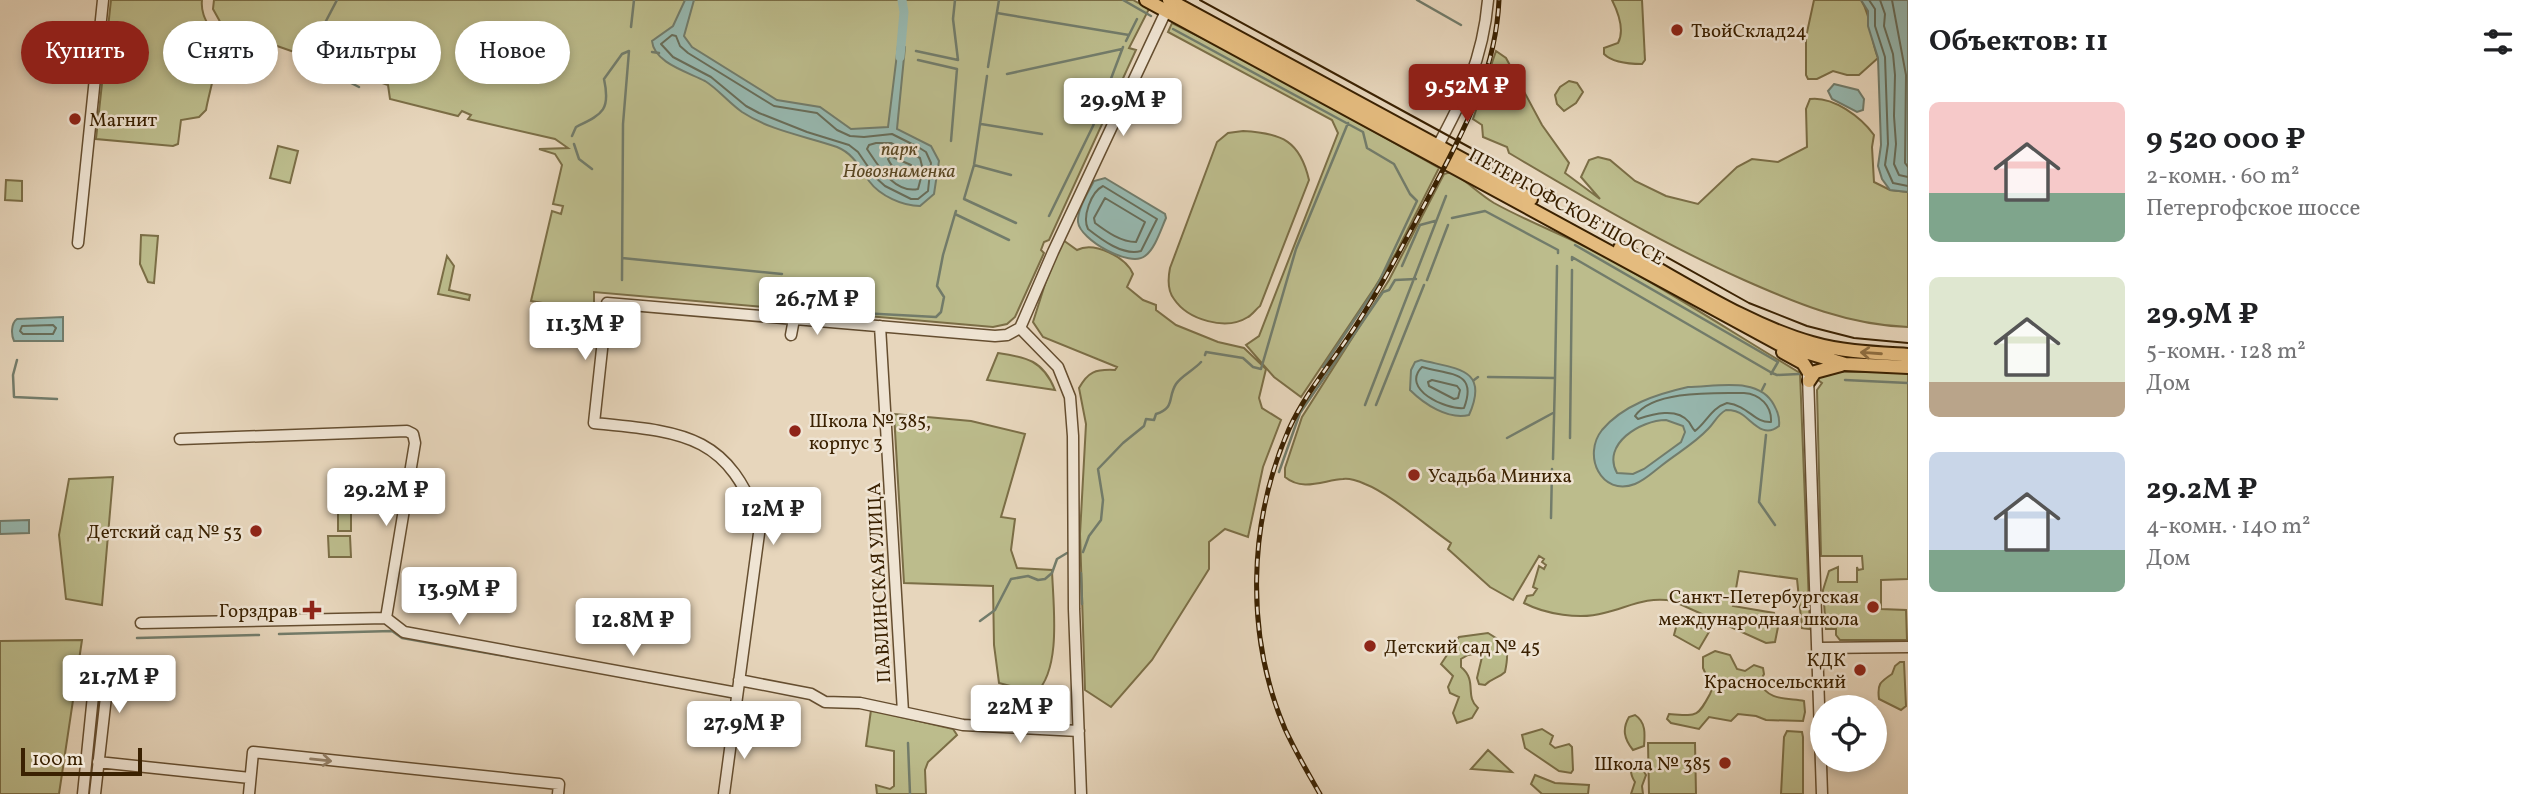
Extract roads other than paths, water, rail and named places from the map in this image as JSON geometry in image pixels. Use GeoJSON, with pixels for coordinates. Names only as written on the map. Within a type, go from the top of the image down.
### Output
{"type":"FeatureCollection","features":[{"type":"Feature","properties":{"kind":"main road","name":"ПЕТЕРГОФСКОЕ ШОССЕ"},"geometry":{"type":"LineString","coordinates":[[1146,0],[1169,4],[1726,305],[1791,336],[1834,348],[1908,355]]}},
{"type":"Feature","properties":{"kind":"main road","name":"ПЕТЕРГОФСКОЕ ШОССЕ"},"geometry":{"type":"LineString","coordinates":[[1436,150],[1779,344],[1809,365],[1908,367]]}},
{"type":"Feature","properties":{"kind":"main road"},"geometry":{"type":"LineString","coordinates":[[1791,336],[1809,365],[1820,370],[1845,364]]}},
{"type":"Feature","properties":{"kind":"main road"},"geometry":{"type":"LineString","coordinates":[[1809,365],[1834,348]]}},
{"type":"Feature","properties":{"kind":"street"},"geometry":{"type":"LineString","coordinates":[[78,243],[103,0]]}},
{"type":"Feature","properties":{"kind":"street"},"geometry":{"type":"LineString","coordinates":[[1436,150],[1473,75],[1488,0]]}},
{"type":"Feature","properties":{"kind":"street"},"geometry":{"type":"LineString","coordinates":[[724,794],[760,526],[745,487],[718,454],[700,442],[678,435],[594,423],[607,303],[1007,335],[1020,328],[1169,4]]}},
{"type":"Feature","properties":{"kind":"street"},"geometry":{"type":"LineString","coordinates":[[792,335],[794,319]]}},
{"type":"Feature","properties":{"kind":"street","name":"ПАВЛИНСКАЯ УЛИЦА"},"geometry":{"type":"LineString","coordinates":[[880,326],[903,712]]}},
{"type":"Feature","properties":{"kind":"street"},"geometry":{"type":"LineString","coordinates":[[1020,328],[1058,368],[1070,397],[1081,794]]}},
{"type":"Feature","properties":{"kind":"street"},"geometry":{"type":"LineString","coordinates":[[1809,365],[1822,794]]}},
{"type":"Feature","properties":{"kind":"street"},"geometry":{"type":"LineString","coordinates":[[180,439],[407,431],[413,434],[415,443],[386,618]]}},
{"type":"Feature","properties":{"kind":"street"},"geometry":{"type":"LineString","coordinates":[[141,623],[386,618],[404,632],[737,693]]}},
{"type":"Feature","properties":{"kind":"street"},"geometry":{"type":"LineString","coordinates":[[1819,648],[1908,647]]}},
{"type":"Feature","properties":{"kind":"street"},"geometry":{"type":"LineString","coordinates":[[83,794],[94,686],[102,680],[107,688],[95,794]]}},
{"type":"Feature","properties":{"kind":"street"},"geometry":{"type":"LineString","coordinates":[[739,680],[811,694],[825,702],[860,703],[963,725],[1079,731]]}},
{"type":"Feature","properties":{"kind":"street"},"geometry":{"type":"LineString","coordinates":[[249,794],[253,752],[558,789]]}},
{"type":"Feature","properties":{"kind":"street"},"geometry":{"type":"LineString","coordinates":[[98,762],[250,778]]}},
{"type":"Feature","properties":{"kind":"water"},"geometry":{"type":"Polygon","coordinates":[[[685,0],[694,0],[684,36],[692,47],[777,100],[820,107],[851,129],[888,127],[898,46],[905,47],[897,129],[931,146],[939,161],[934,194],[920,206],[892,199],[869,181],[848,153],[753,119],[705,81],[665,61],[654,49],[652,41],[673,26],[685,0]]]}},
{"type":"Feature","properties":{"kind":"water"},"geometry":{"type":"Polygon","coordinates":[[[1861,0],[1908,0],[1908,192],[1890,190],[1882,179],[1878,166],[1881,145],[1878,58],[1868,26],[1868,11],[1861,0]]]}},
{"type":"Feature","properties":{"kind":"water"},"geometry":{"type":"Polygon","coordinates":[[[1834,84],[1858,90],[1864,99],[1863,110],[1857,112],[1832,99],[1828,91],[1834,84]]]}},
{"type":"Feature","properties":{"kind":"water"},"geometry":{"type":"Polygon","coordinates":[[[1105,178],[1165,214],[1166,218],[1152,249],[1145,256],[1138,259],[1118,255],[1096,244],[1081,229],[1078,217],[1083,201],[1094,181],[1105,178]]]}},
{"type":"Feature","properties":{"kind":"water"},"geometry":{"type":"Polygon","coordinates":[[[63,317],[63,341],[14,341],[12,329],[17,319],[63,317]]]}},
{"type":"Feature","properties":{"kind":"water"},"geometry":{"type":"Polygon","coordinates":[[[1421,360],[1457,369],[1472,379],[1475,388],[1474,400],[1469,415],[1453,415],[1437,410],[1410,390],[1411,370],[1415,362],[1421,360]]]}},
{"type":"Feature","properties":{"kind":"water"},"geometry":{"type":"Polygon","coordinates":[[[1736,385],[1758,390],[1774,405],[1779,426],[1764,430],[1739,413],[1726,410],[1697,439],[1635,484],[1613,485],[1604,479],[1598,471],[1594,451],[1596,440],[1610,421],[1630,407],[1688,387],[1736,385]],[[1666,420],[1635,429],[1619,443],[1614,452],[1613,462],[1617,473],[1633,474],[1644,469],[1681,442],[1685,432],[1683,426],[1666,420]]]}},
{"type":"Feature","properties":{"kind":"water"},"geometry":{"type":"Polygon","coordinates":[[[29,520],[29,533],[0,534],[0,521],[29,520]]]}},
{"type":"Feature","properties":{"kind":"waterway"},"geometry":{"type":"LineString","coordinates":[[326,21],[337,0]]}},
{"type":"Feature","properties":{"kind":"waterway"},"geometry":{"type":"LineString","coordinates":[[631,27],[634,0]]}},
{"type":"Feature","properties":{"kind":"waterway"},"geometry":{"type":"LineString","coordinates":[[900,57],[904,12],[902,0]]}},
{"type":"Feature","properties":{"kind":"waterway"},"geometry":{"type":"LineString","coordinates":[[916,51],[958,60],[953,19],[955,0]]}},
{"type":"Feature","properties":{"kind":"waterway"},"geometry":{"type":"LineString","coordinates":[[988,67],[999,0]]}},
{"type":"Feature","properties":{"kind":"waterway"},"geometry":{"type":"LineString","coordinates":[[1123,0],[1151,16]]}},
{"type":"Feature","properties":{"kind":"waterway"},"geometry":{"type":"LineString","coordinates":[[1417,0],[1461,25]]}},
{"type":"Feature","properties":{"kind":"waterway"},"geometry":{"type":"LineString","coordinates":[[997,13],[1129,35]]}},
{"type":"Feature","properties":{"kind":"waterway"},"geometry":{"type":"LineString","coordinates":[[1126,41],[1137,19]]}},
{"type":"Feature","properties":{"kind":"waterway"},"geometry":{"type":"LineString","coordinates":[[1173,29],[1363,132],[1367,148],[1394,164],[1410,194],[1417,201],[1377,286],[1323,367]]}},
{"type":"Feature","properties":{"kind":"waterway"},"geometry":{"type":"LineString","coordinates":[[1049,216],[1093,126],[1123,47]]}},
{"type":"Feature","properties":{"kind":"waterway"},"geometry":{"type":"LineString","coordinates":[[1007,74],[1122,49]]}},
{"type":"Feature","properties":{"kind":"waterway"},"geometry":{"type":"LineString","coordinates":[[572,136],[576,127],[602,110],[606,98],[604,79],[622,54],[629,51]]}},
{"type":"Feature","properties":{"kind":"waterway"},"geometry":{"type":"LineString","coordinates":[[622,280],[623,124],[629,51]]}},
{"type":"Feature","properties":{"kind":"waterway"},"geometry":{"type":"LineString","coordinates":[[652,52],[659,53]]}},
{"type":"Feature","properties":{"kind":"waterway"},"geometry":{"type":"LineString","coordinates":[[918,60],[957,69],[951,141]]}},
{"type":"Feature","properties":{"kind":"waterway"},"geometry":{"type":"LineString","coordinates":[[987,76],[974,165],[964,199],[1016,223]]}},
{"type":"Feature","properties":{"kind":"waterway"},"geometry":{"type":"LineString","coordinates":[[353,84],[359,87]]}},
{"type":"Feature","properties":{"kind":"waterway"},"geometry":{"type":"LineString","coordinates":[[1205,355],[1206,352],[1243,358],[1253,367],[1261,369],[1296,249],[1348,123]]}},
{"type":"Feature","properties":{"kind":"waterway"},"geometry":{"type":"LineString","coordinates":[[981,124],[1042,134]]}},
{"type":"Feature","properties":{"kind":"waterway"},"geometry":{"type":"LineString","coordinates":[[574,144],[579,159],[592,169]]}},
{"type":"Feature","properties":{"kind":"waterway"},"geometry":{"type":"LineString","coordinates":[[974,165],[1011,175]]}},
{"type":"Feature","properties":{"kind":"waterway"},"geometry":{"type":"LineString","coordinates":[[1365,405],[1446,196]]}},
{"type":"Feature","properties":{"kind":"waterway"},"geometry":{"type":"LineString","coordinates":[[956,211],[955,214],[1009,240]]}},
{"type":"Feature","properties":{"kind":"waterway"},"geometry":{"type":"LineString","coordinates":[[1452,218],[1485,211],[1558,250],[1558,253]]}},
{"type":"Feature","properties":{"kind":"waterway"},"geometry":{"type":"LineString","coordinates":[[842,312],[936,317],[941,312],[944,297],[937,286],[955,214]]}},
{"type":"Feature","properties":{"kind":"waterway"},"geometry":{"type":"LineString","coordinates":[[1402,266],[1420,225],[1435,221]]}},
{"type":"Feature","properties":{"kind":"waterway"},"geometry":{"type":"LineString","coordinates":[[1427,280],[1448,225]]}},
{"type":"Feature","properties":{"kind":"waterway"},"geometry":{"type":"LineString","coordinates":[[1575,245],[1778,362],[1771,374]]}},
{"type":"Feature","properties":{"kind":"waterway"},"geometry":{"type":"LineString","coordinates":[[1572,260],[1572,257],[1772,373],[1799,374]]}},
{"type":"Feature","properties":{"kind":"waterway"},"geometry":{"type":"LineString","coordinates":[[622,258],[782,274]]}},
{"type":"Feature","properties":{"kind":"waterway"},"geometry":{"type":"LineString","coordinates":[[1488,377],[1555,378],[1557,266]]}},
{"type":"Feature","properties":{"kind":"waterway"},"geometry":{"type":"LineString","coordinates":[[1570,438],[1572,270]]}},
{"type":"Feature","properties":{"kind":"waterway"},"geometry":{"type":"LineString","coordinates":[[1279,472],[1300,413],[1383,292],[1389,290],[1395,280],[1416,279]]}},
{"type":"Feature","properties":{"kind":"waterway"},"geometry":{"type":"LineString","coordinates":[[1376,405],[1424,285]]}},
{"type":"Feature","properties":{"kind":"waterway"},"geometry":{"type":"LineString","coordinates":[[795,313],[833,311]]}},
{"type":"Feature","properties":{"kind":"waterway"},"geometry":{"type":"LineString","coordinates":[[17,360],[13,375],[14,397],[57,399]]}},
{"type":"Feature","properties":{"kind":"waterway"},"geometry":{"type":"LineString","coordinates":[[1083,552],[1089,536],[1101,520],[1103,500],[1098,469],[1144,426],[1146,419],[1154,420],[1156,414],[1169,405],[1176,384],[1201,362]]}},
{"type":"Feature","properties":{"kind":"waterway"},"geometry":{"type":"LineString","coordinates":[[1474,380],[1478,377]]}},
{"type":"Feature","properties":{"kind":"waterway"},"geometry":{"type":"LineString","coordinates":[[1553,459],[1555,378]]}},
{"type":"Feature","properties":{"kind":"waterway"},"geometry":{"type":"LineString","coordinates":[[1845,380],[1908,383]]}},
{"type":"Feature","properties":{"kind":"waterway"},"geometry":{"type":"LineString","coordinates":[[1762,390],[1765,384]]}},
{"type":"Feature","properties":{"kind":"waterway"},"geometry":{"type":"LineString","coordinates":[[1507,438],[1553,413]]}},
{"type":"Feature","properties":{"kind":"waterway"},"geometry":{"type":"LineString","coordinates":[[1766,435],[1759,502],[1775,525]]}},
{"type":"Feature","properties":{"kind":"waterway"},"geometry":{"type":"LineString","coordinates":[[1551,518],[1552,469]]}},
{"type":"Feature","properties":{"kind":"waterway"},"geometry":{"type":"LineString","coordinates":[[980,621],[995,610],[1011,579],[1028,576],[1038,580],[1045,579],[1052,573],[1057,559],[1067,553]]}},
{"type":"Feature","properties":{"kind":"waterway"},"geometry":{"type":"LineString","coordinates":[[1081,573],[1082,604]]}},
{"type":"Feature","properties":{"kind":"waterway"},"geometry":{"type":"LineString","coordinates":[[279,634],[392,631],[402,638],[521,659]]}},
{"type":"Feature","properties":{"kind":"waterway"},"geometry":{"type":"LineString","coordinates":[[137,638],[259,635]]}},
{"type":"Feature","properties":{"kind":"waterway"},"geometry":{"type":"LineString","coordinates":[[908,743],[910,794]]}},
{"type":"Feature","properties":{"kind":"tram line"},"geometry":{"type":"LineString","coordinates":[[1200,0],[1749,303],[1807,326],[1854,338],[1908,343]]}},
{"type":"Feature","properties":{"kind":"railway"},"geometry":{"type":"LineString","coordinates":[[1320,794],[1285,729],[1263,656],[1257,579],[1265,502],[1275,465],[1296,415],[1377,292],[1469,118],[1492,49],[1499,0]]}},
{"type":"Feature","properties":{"kind":"place","name":"ТвойСклад24"},"geometry":{"type":"Point","coordinates":[1677,30]}},
{"type":"Feature","properties":{"kind":"place","name":"Магнит"},"geometry":{"type":"Point","coordinates":[75,119]}},
{"type":"Feature","properties":{"kind":"place","name":"Школа № 385, корпус 3"},"geometry":{"type":"Point","coordinates":[795,431]}},
{"type":"Feature","properties":{"kind":"place","name":"Усадьба Миниха"},"geometry":{"type":"Point","coordinates":[1414,475]}},
{"type":"Feature","properties":{"kind":"place","name":"Детский сад № 53"},"geometry":{"type":"Point","coordinates":[256,531]}},
{"type":"Feature","properties":{"kind":"place","name":"Санкт-Петербургская международная школа"},"geometry":{"type":"Point","coordinates":[1873,607]}},
{"type":"Feature","properties":{"kind":"place","name":"Горздрав"},"geometry":{"type":"Point","coordinates":[312,610]}},
{"type":"Feature","properties":{"kind":"place","name":"Детский сад № 45"},"geometry":{"type":"Point","coordinates":[1370,646]}},
{"type":"Feature","properties":{"kind":"place","name":"КДК Красносельский"},"geometry":{"type":"Point","coordinates":[1860,670]}},
{"type":"Feature","properties":{"kind":"place","name":"Школа № 385"},"geometry":{"type":"Point","coordinates":[1725,763]}},
{"type":"Feature","properties":{"kind":"park label","name":"парк Новознаменка"},"geometry":{"type":"Point","coordinates":[899,159]}}]}
